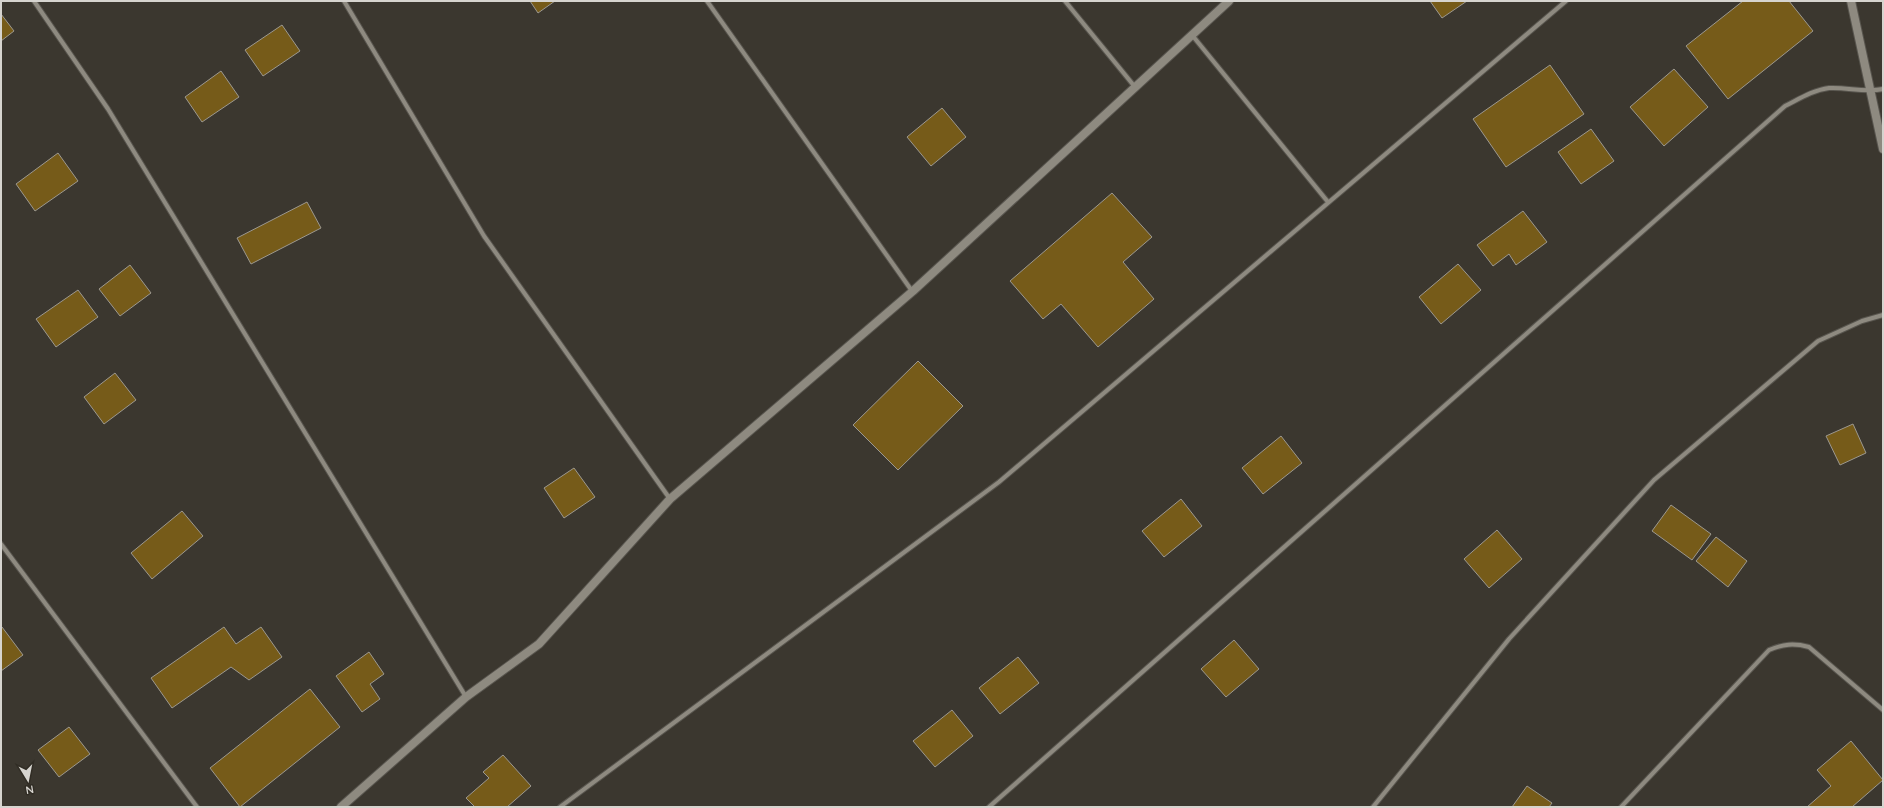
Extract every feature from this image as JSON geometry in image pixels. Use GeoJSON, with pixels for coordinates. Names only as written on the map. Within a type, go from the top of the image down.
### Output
{"type":"FeatureCollection","features":[{"type":"Feature","properties":{"kind":"street"},"geometry":{"type":"LineString","coordinates":[[34,1],[108,110],[466,697]]}},
{"type":"Feature","properties":{"kind":"street"},"geometry":{"type":"LineString","coordinates":[[344,1],[484,236],[670,498]]}},
{"type":"Feature","properties":{"kind":"street"},"geometry":{"type":"LineString","coordinates":[[707,1],[913,291]]}},
{"type":"Feature","properties":{"kind":"street"},"geometry":{"type":"LineString","coordinates":[[1065,1],[1135,88]]}},
{"type":"Feature","properties":{"kind":"street"},"geometry":{"type":"LineString","coordinates":[[341,807],[466,697],[539,644],[670,498],[913,291],[1230,1]]}},
{"type":"Feature","properties":{"kind":"street"},"geometry":{"type":"LineString","coordinates":[[560,807],[999,482],[1566,1]]}},
{"type":"Feature","properties":{"kind":"street"},"geometry":{"type":"LineString","coordinates":[[1850,1],[1883,149]]}},
{"type":"Feature","properties":{"kind":"street"},"geometry":{"type":"LineString","coordinates":[[1192,35],[1328,202]]}},
{"type":"Feature","properties":{"kind":"street"},"geometry":{"type":"LineString","coordinates":[[989,807],[1785,106],[1807,94],[1829,88],[1870,92],[1883,89]]}},
{"type":"Feature","properties":{"kind":"street"},"geometry":{"type":"LineString","coordinates":[[1373,807],[1509,639],[1654,480],[1818,341],[1862,321],[1883,315]]}},
{"type":"Feature","properties":{"kind":"street"},"geometry":{"type":"LineString","coordinates":[[1,544],[197,807]]}},
{"type":"Feature","properties":{"kind":"street"},"geometry":{"type":"LineString","coordinates":[[1621,807],[1769,650],[1775,647],[1795,644],[1809,647],[1883,710]]}},
{"type":"Feature","properties":{"kind":"building"},"geometry":{"type":"Polygon","coordinates":[[[530,1],[555,1],[538,13],[530,1]]]}},
{"type":"Feature","properties":{"kind":"building"},"geometry":{"type":"Polygon","coordinates":[[[1430,1],[1467,1],[1442,18],[1430,1]]]}},
{"type":"Feature","properties":{"kind":"building"},"geometry":{"type":"Polygon","coordinates":[[[1743,1],[1789,1],[1813,31],[1728,99],[1686,46],[1743,1]]]}},
{"type":"Feature","properties":{"kind":"building"},"geometry":{"type":"Polygon","coordinates":[[[1,14],[14,31],[1,41],[1,14]]]}},
{"type":"Feature","properties":{"kind":"building"},"geometry":{"type":"Polygon","coordinates":[[[282,25],[300,51],[263,76],[245,50],[282,25]]]}},
{"type":"Feature","properties":{"kind":"building"},"geometry":{"type":"Polygon","coordinates":[[[1550,65],[1584,114],[1506,167],[1473,119],[1550,65]]]}},
{"type":"Feature","properties":{"kind":"building"},"geometry":{"type":"Polygon","coordinates":[[[1674,69],[1708,107],[1664,146],[1630,107],[1674,69]]]}},
{"type":"Feature","properties":{"kind":"building"},"geometry":{"type":"Polygon","coordinates":[[[221,71],[239,97],[202,122],[185,97],[221,71]]]}},
{"type":"Feature","properties":{"kind":"building"},"geometry":{"type":"Polygon","coordinates":[[[942,108],[966,137],[931,166],[907,137],[942,108]]]}},
{"type":"Feature","properties":{"kind":"building"},"geometry":{"type":"Polygon","coordinates":[[[1591,129],[1614,161],[1581,184],[1558,152],[1591,129]]]}},
{"type":"Feature","properties":{"kind":"building"},"geometry":{"type":"Polygon","coordinates":[[[58,153],[78,181],[35,211],[16,184],[58,153]]]}},
{"type":"Feature","properties":{"kind":"building"},"geometry":{"type":"Polygon","coordinates":[[[1112,193],[1152,237],[1123,262],[1154,299],[1098,347],[1061,304],[1043,319],[1010,281],[1112,193]]]}},
{"type":"Feature","properties":{"kind":"building"},"geometry":{"type":"Polygon","coordinates":[[[307,202],[321,228],[251,264],[237,238],[307,202]]]}},
{"type":"Feature","properties":{"kind":"building"},"geometry":{"type":"Polygon","coordinates":[[[1523,211],[1547,242],[1516,265],[1509,254],[1493,266],[1477,245],[1523,211]]]}},
{"type":"Feature","properties":{"kind":"building"},"geometry":{"type":"Polygon","coordinates":[[[1458,264],[1481,290],[1441,324],[1419,297],[1458,264]]]}},
{"type":"Feature","properties":{"kind":"building"},"geometry":{"type":"Polygon","coordinates":[[[130,265],[151,293],[120,316],[99,289],[130,265]]]}},
{"type":"Feature","properties":{"kind":"building"},"geometry":{"type":"Polygon","coordinates":[[[78,290],[98,317],[56,347],[36,319],[78,290]]]}},
{"type":"Feature","properties":{"kind":"building"},"geometry":{"type":"Polygon","coordinates":[[[918,361],[963,406],[898,470],[853,425],[918,361]]]}},
{"type":"Feature","properties":{"kind":"building"},"geometry":{"type":"Polygon","coordinates":[[[115,373],[136,400],[104,424],[84,397],[115,373]]]}},
{"type":"Feature","properties":{"kind":"building"},"geometry":{"type":"Polygon","coordinates":[[[1853,424],[1866,453],[1840,465],[1826,436],[1853,424]]]}},
{"type":"Feature","properties":{"kind":"building"},"geometry":{"type":"Polygon","coordinates":[[[1281,436],[1302,463],[1263,494],[1242,468],[1281,436]]]}},
{"type":"Feature","properties":{"kind":"building"},"geometry":{"type":"Polygon","coordinates":[[[574,468],[595,497],[564,518],[544,488],[574,468]]]}},
{"type":"Feature","properties":{"kind":"building"},"geometry":{"type":"Polygon","coordinates":[[[1181,499],[1202,526],[1164,557],[1142,531],[1181,499]]]}},
{"type":"Feature","properties":{"kind":"building"},"geometry":{"type":"Polygon","coordinates":[[[1671,505],[1711,534],[1692,560],[1652,531],[1671,505]]]}},
{"type":"Feature","properties":{"kind":"building"},"geometry":{"type":"Polygon","coordinates":[[[182,511],[203,536],[152,579],[131,553],[182,511]]]}},
{"type":"Feature","properties":{"kind":"building"},"geometry":{"type":"Polygon","coordinates":[[[1497,530],[1522,559],[1489,588],[1464,559],[1497,530]]]}},
{"type":"Feature","properties":{"kind":"building"},"geometry":{"type":"Polygon","coordinates":[[[1716,537],[1747,561],[1728,587],[1696,561],[1716,537]]]}},
{"type":"Feature","properties":{"kind":"building"},"geometry":{"type":"Polygon","coordinates":[[[2,627],[23,655],[1,671],[1,628],[2,627]]]}},
{"type":"Feature","properties":{"kind":"building"},"geometry":{"type":"Polygon","coordinates":[[[224,627],[236,644],[261,627],[282,657],[249,680],[231,667],[172,708],[151,678],[224,627]]]}},
{"type":"Feature","properties":{"kind":"building"},"geometry":{"type":"Polygon","coordinates":[[[1234,640],[1259,669],[1226,697],[1201,669],[1234,640]]]}},
{"type":"Feature","properties":{"kind":"building"},"geometry":{"type":"Polygon","coordinates":[[[369,652],[384,674],[370,684],[380,699],[362,712],[336,676],[369,652]]]}},
{"type":"Feature","properties":{"kind":"building"},"geometry":{"type":"Polygon","coordinates":[[[1018,657],[1039,683],[1000,714],[979,688],[1018,657]]]}},
{"type":"Feature","properties":{"kind":"building"},"geometry":{"type":"Polygon","coordinates":[[[310,689],[340,727],[240,807],[210,768],[310,689]]]}},
{"type":"Feature","properties":{"kind":"building"},"geometry":{"type":"Polygon","coordinates":[[[952,710],[973,736],[935,767],[913,741],[952,710]]]}},
{"type":"Feature","properties":{"kind":"building"},"geometry":{"type":"Polygon","coordinates":[[[69,727],[90,754],[59,777],[38,750],[69,727]]]}},
{"type":"Feature","properties":{"kind":"building"},"geometry":{"type":"Polygon","coordinates":[[[1851,741],[1883,780],[1852,807],[1807,807],[1831,786],[1817,770],[1851,741]]]}},
{"type":"Feature","properties":{"kind":"building"},"geometry":{"type":"Polygon","coordinates":[[[503,755],[531,786],[507,807],[475,807],[466,798],[489,778],[483,772],[503,755]]]}},
{"type":"Feature","properties":{"kind":"building"},"geometry":{"type":"Polygon","coordinates":[[[1527,786],[1552,803],[1549,807],[1512,807],[1527,786]]]}}]}
